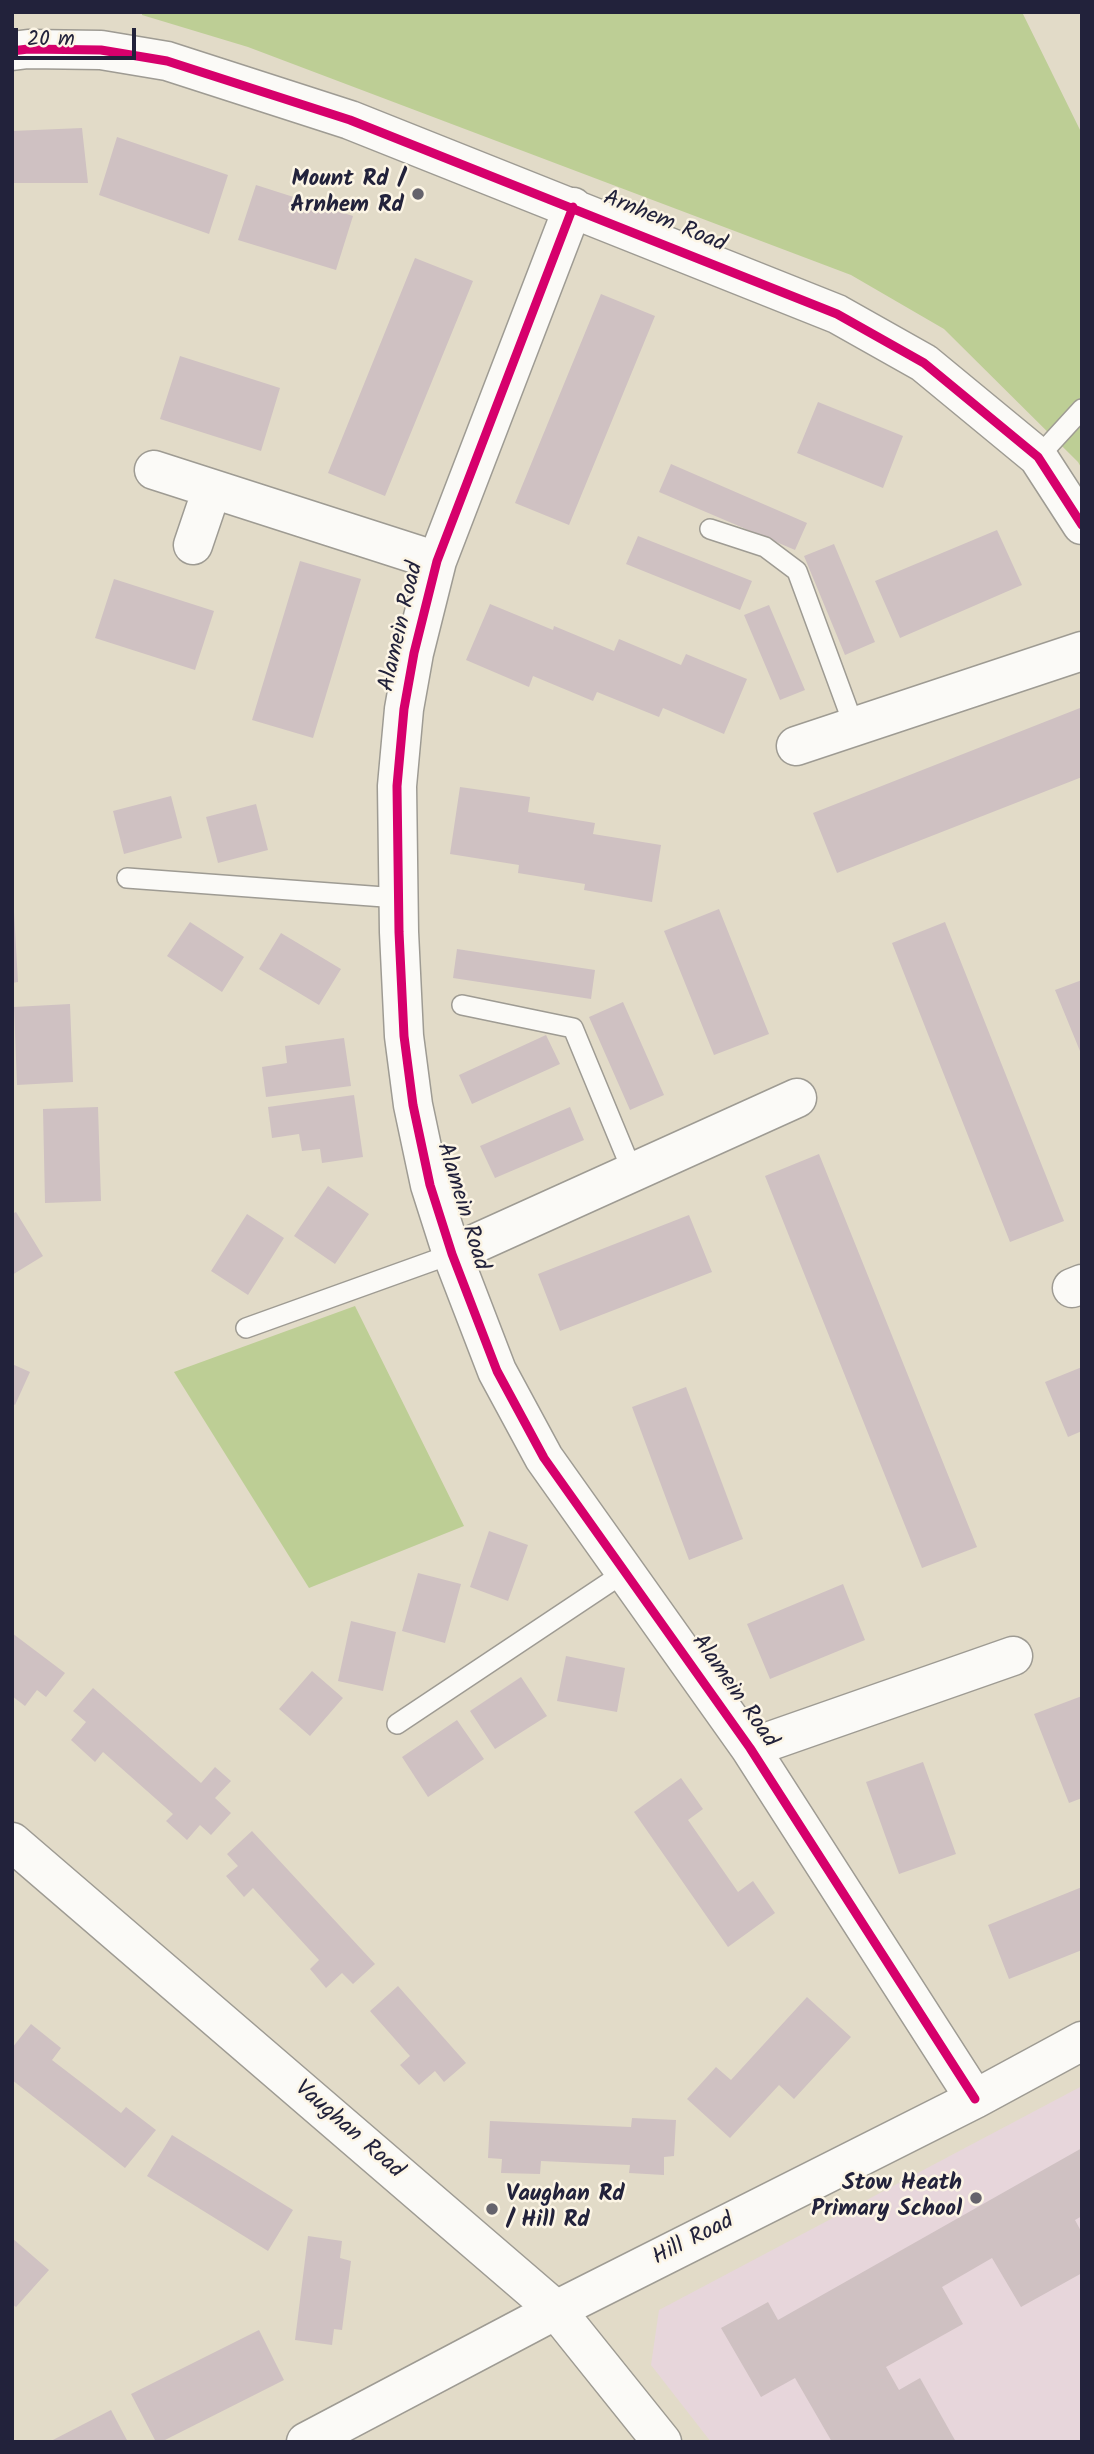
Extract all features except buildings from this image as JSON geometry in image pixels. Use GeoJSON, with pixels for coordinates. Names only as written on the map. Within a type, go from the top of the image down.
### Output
{"type":"FeatureCollection","features":[{"type":"Feature","properties":{"kind":"street","name":"Arnhem Road"},"geometry":{"type":"LineString","coordinates":[[12,51],[100,50],[167,61],[350,120],[837,314],[924,363],[1038,457],[1082,525]]}},
{"type":"Feature","properties":{"kind":"street","name":"Alamein Road"},"geometry":{"type":"LineString","coordinates":[[573,207],[437,561],[414,653],[404,709],[397,786],[398,898],[404,1037],[413,1105],[430,1185],[452,1254],[497,1371],[538,1447],[750,1748],[975,2099]]}},
{"type":"Feature","properties":{"kind":"street"},"geometry":{"type":"LineString","coordinates":[[154,470],[437,561]]}},
{"type":"Feature","properties":{"kind":"street"},"geometry":{"type":"LineString","coordinates":[[193,545],[212,489]]}},
{"type":"Feature","properties":{"kind":"street"},"geometry":{"type":"LineString","coordinates":[[796,746],[1082,651]]}},
{"type":"Feature","properties":{"kind":"street"},"geometry":{"type":"LineString","coordinates":[[452,1254],[797,1098]]}},
{"type":"Feature","properties":{"kind":"street"},"geometry":{"type":"LineString","coordinates":[[750,1748],[1013,1656]]}},
{"type":"Feature","properties":{"kind":"street","name":"Vaughan Road"},"geometry":{"type":"LineString","coordinates":[[12,1842],[556,2310],[662,2442]]}},
{"type":"Feature","properties":{"kind":"street","name":"Hill Road"},"geometry":{"type":"LineString","coordinates":[[306,2442],[556,2310],[975,2099],[1082,2041]]}},
{"type":"Feature","properties":{"kind":"lane"},"geometry":{"type":"LineString","coordinates":[[1038,457],[1082,409]]}},
{"type":"Feature","properties":{"kind":"lane"},"geometry":{"type":"LineString","coordinates":[[710,529],[765,547],[797,571],[854,726]]}},
{"type":"Feature","properties":{"kind":"lane"},"geometry":{"type":"LineString","coordinates":[[127,878],[398,898]]}},
{"type":"Feature","properties":{"kind":"lane"},"geometry":{"type":"LineString","coordinates":[[462,1005],[573,1028],[632,1173]]}},
{"type":"Feature","properties":{"kind":"lane"},"geometry":{"type":"LineString","coordinates":[[246,1328],[452,1254]]}},
{"type":"Feature","properties":{"kind":"lane"},"geometry":{"type":"LineString","coordinates":[[397,1724],[625,1572]]}},
{"type":"Feature","properties":{"kind":"shaded area","name":"Stow Heath Primary School"},"geometry":{"type":"Polygon","coordinates":[[[1082,2086],[1082,2442],[711,2442],[651,2365],[659,2310],[1082,2086]]]}},
{"type":"Feature","properties":{"kind":"green space"},"geometry":{"type":"Polygon","coordinates":[[[142,12],[1022,12],[1082,134],[1082,469],[944,329],[851,275],[248,47],[142,15],[142,12]]]}},
{"type":"Feature","properties":{"kind":"green space"},"geometry":{"type":"Polygon","coordinates":[[[355,1306],[464,1526],[309,1588],[174,1372],[355,1306]]]}},
{"type":"Feature","properties":{"kind":"cycle path"},"geometry":{"type":"LineString","coordinates":[[12,51],[101,50],[167,61],[350,120],[837,314],[924,363],[1038,457],[1082,525]]}},
{"type":"Feature","properties":{"kind":"cycle path"},"geometry":{"type":"LineString","coordinates":[[573,207],[437,561],[414,653],[404,709],[397,786],[399,932],[404,1036],[413,1105],[430,1185],[452,1254],[497,1371],[544,1458],[750,1748],[975,2099]]}},
{"type":"Feature","properties":{"kind":"place","name":"Mount Rd / Arnhem Rd"},"geometry":{"type":"Point","coordinates":[418,194]}},
{"type":"Feature","properties":{"kind":"place","name":"Stow Heath Primary School"},"geometry":{"type":"Point","coordinates":[976,2198]}},
{"type":"Feature","properties":{"kind":"place","name":"Vaughan Rd / Hill Rd"},"geometry":{"type":"Point","coordinates":[492,2209]}}]}
